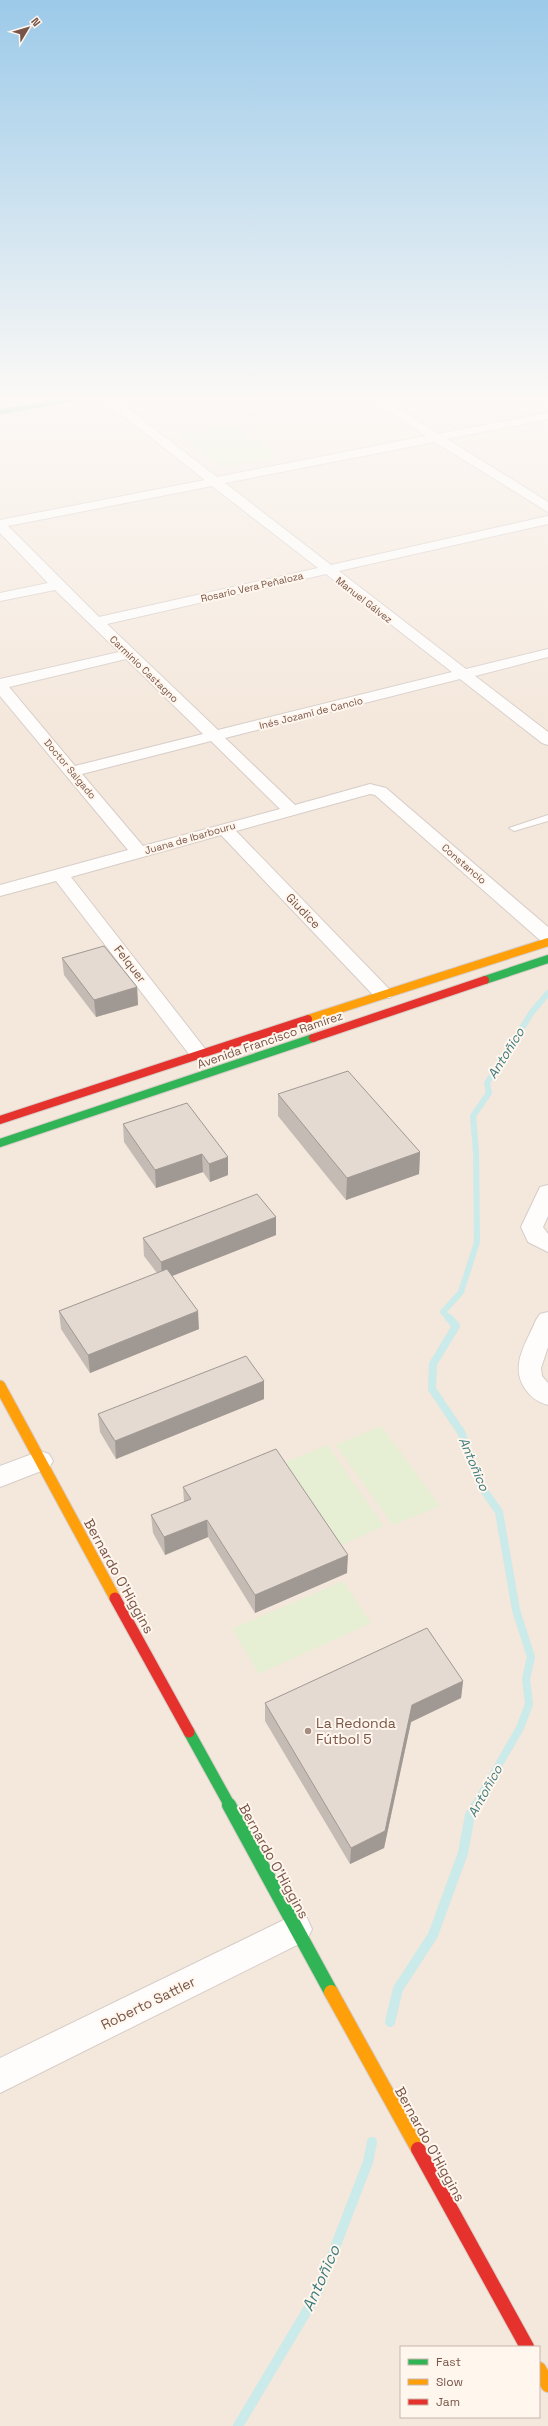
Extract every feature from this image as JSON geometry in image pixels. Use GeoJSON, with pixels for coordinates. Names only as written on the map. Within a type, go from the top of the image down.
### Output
{"type":"FeatureCollection","features":[{"type":"Feature","properties":{"kind":"main road","name":"Avenida Francisco Ramírez"},"geometry":{"type":"LineString","coordinates":[[0,1120],[382,994],[548,942]]}},
{"type":"Feature","properties":{"kind":"main road","name":"Avenida Francisco Ramírez"},"geometry":{"type":"LineString","coordinates":[[0,1144],[548,959]]}},
{"type":"Feature","properties":{"kind":"main road","name":"Bernardo O'Higgins"},"geometry":{"type":"LineString","coordinates":[[0,1386],[296,1929],[526,2346]]}},
{"type":"Feature","properties":{"kind":"main road"},"geometry":{"type":"LineString","coordinates":[[540,2371],[548,2385]]}},
{"type":"Feature","properties":{"kind":"street"},"geometry":{"type":"LineString","coordinates":[[0,525],[69,511]]}},
{"type":"Feature","properties":{"kind":"street","name":"Manuel Gálvez"},"geometry":{"type":"LineString","coordinates":[[252,511],[327,571],[548,740]]}},
{"type":"Feature","properties":{"kind":"street","name":"Rosario Vera Peñaloza"},"geometry":{"type":"LineString","coordinates":[[96,622],[548,520]]}},
{"type":"Feature","properties":{"kind":"street","name":"Carminio Castagno"},"geometry":{"type":"LineString","coordinates":[[0,525],[58,586],[291,810]]}},
{"type":"Feature","properties":{"kind":"street"},"geometry":{"type":"LineString","coordinates":[[0,597],[58,586]]}},
{"type":"Feature","properties":{"kind":"street","name":"Inés Jozami de Cancio"},"geometry":{"type":"LineString","coordinates":[[73,771],[548,653]]}},
{"type":"Feature","properties":{"kind":"street"},"geometry":{"type":"LineString","coordinates":[[0,685],[129,654]]}},
{"type":"Feature","properties":{"kind":"street","name":"Doctor Salgado"},"geometry":{"type":"LineString","coordinates":[[0,685],[139,852]]}},
{"type":"Feature","properties":{"kind":"street","name":"Juana de Ibarbouru"},"geometry":{"type":"LineString","coordinates":[[0,891],[291,810],[370,790],[380,791]]}},
{"type":"Feature","properties":{"kind":"street","name":"Constancio"},"geometry":{"type":"LineString","coordinates":[[380,791],[548,938]]}},
{"type":"Feature","properties":{"kind":"street","name":"Giudice"},"geometry":{"type":"LineString","coordinates":[[224,829],[382,994]]}},
{"type":"Feature","properties":{"kind":"street","name":"Felquer"},"geometry":{"type":"LineString","coordinates":[[60,875],[199,1054]]}},
{"type":"Feature","properties":{"kind":"street"},"geometry":{"type":"LineString","coordinates":[[548,1192],[532,1228],[536,1238],[548,1244]]}},
{"type":"Feature","properties":{"kind":"street"},"geometry":{"type":"LineString","coordinates":[[548,1320],[529,1369],[532,1382],[542,1393],[548,1396]]}},
{"type":"Feature","properties":{"kind":"street"},"geometry":{"type":"LineString","coordinates":[[0,1477],[40,1461]]}},
{"type":"Feature","properties":{"kind":"street","name":"Roberto Sattler"},"geometry":{"type":"LineString","coordinates":[[0,2076],[296,1929]]}},
{"type":"Feature","properties":{"kind":"lane"},"geometry":{"type":"LineString","coordinates":[[514,828],[548,818]]}},
{"type":"Feature","properties":{"kind":"shaded area"},"geometry":{"type":"Polygon","coordinates":[[[0,511],[548,511],[548,2426],[0,2426],[0,511]]]}},
{"type":"Feature","properties":{"kind":"green space"},"geometry":{"type":"Polygon","coordinates":[[[381,1426],[440,1506],[393,1525],[336,1445],[381,1426]]]}},
{"type":"Feature","properties":{"kind":"green space"},"geometry":{"type":"Polygon","coordinates":[[[327,1445],[384,1526],[337,1547],[281,1464],[327,1445]]]}},
{"type":"Feature","properties":{"kind":"green space"},"geometry":{"type":"Polygon","coordinates":[[[343,1581],[371,1623],[259,1674],[232,1629],[343,1581]]]}},
{"type":"Feature","properties":{"kind":"building"},"geometry":{"type":"Polygon","coordinates":[[[104,946],[137,987],[94,1000],[62,958],[104,946]]]}},
{"type":"Feature","properties":{"kind":"building"},"geometry":{"type":"Polygon","coordinates":[[[348,1071],[420,1152],[347,1178],[278,1094],[348,1071]]]}},
{"type":"Feature","properties":{"kind":"building"},"geometry":{"type":"Polygon","coordinates":[[[187,1103],[228,1157],[209,1164],[202,1154],[155,1170],[123,1124],[187,1103]]]}},
{"type":"Feature","properties":{"kind":"building"},"geometry":{"type":"Polygon","coordinates":[[[257,1194],[276,1217],[161,1262],[143,1238],[257,1194]]]}},
{"type":"Feature","properties":{"kind":"building"},"geometry":{"type":"Polygon","coordinates":[[[167,1269],[198,1311],[88,1355],[59,1311],[167,1269]]]}},
{"type":"Feature","properties":{"kind":"building"},"geometry":{"type":"Polygon","coordinates":[[[246,1356],[264,1381],[115,1441],[98,1414],[246,1356]]]}},
{"type":"Feature","properties":{"kind":"building"},"geometry":{"type":"Polygon","coordinates":[[[276,1449],[348,1555],[255,1595],[207,1520],[164,1537],[151,1515],[191,1499],[183,1487],[276,1449]]]}},
{"type":"Feature","properties":{"kind":"building"},"geometry":{"type":"Polygon","coordinates":[[[427,1628],[463,1681],[412,1705],[385,1831],[351,1848],[265,1703],[427,1628]]]}},
{"type":"Feature","properties":{"kind":"waterway","name":"Antoñico"},"geometry":{"type":"LineString","coordinates":[[449,1318],[443,1312],[461,1292],[477,1242],[476,1152],[473,1116],[489,1093],[487,1083],[532,1012],[548,993]]}},
{"type":"Feature","properties":{"kind":"waterway","name":"Antoñico"},"geometry":{"type":"LineString","coordinates":[[449,1318],[456,1326],[433,1364],[432,1389],[461,1432],[481,1486],[499,1512],[516,1610],[531,1657],[526,1679],[529,1704],[520,1728],[475,1806]]}},
{"type":"Feature","properties":{"kind":"waterway","name":"Antoñico"},"geometry":{"type":"LineString","coordinates":[[390,2022],[398,1989],[433,1935],[463,1853],[470,1815],[476,1805]]}},
{"type":"Feature","properties":{"kind":"waterway","name":"Antoñico"},"geometry":{"type":"LineString","coordinates":[[238,2426],[317,2294],[368,2162],[372,2142]]}},
{"type":"Feature","properties":{"kind":"traffic: fast"},"geometry":{"type":"LineString","coordinates":[[485,980],[548,959]]}},
{"type":"Feature","properties":{"kind":"traffic: fast"},"geometry":{"type":"LineString","coordinates":[[0,1143],[313,1038]]}},
{"type":"Feature","properties":{"kind":"traffic: fast"},"geometry":{"type":"LineString","coordinates":[[189,1732],[331,1992]]}},
{"type":"Feature","properties":{"kind":"traffic: slow"},"geometry":{"type":"LineString","coordinates":[[308,1019],[548,942]]}},
{"type":"Feature","properties":{"kind":"traffic: slow"},"geometry":{"type":"LineString","coordinates":[[0,1386],[115,1598]]}},
{"type":"Feature","properties":{"kind":"traffic: slow"},"geometry":{"type":"LineString","coordinates":[[331,1992],[418,2149]]}},
{"type":"Feature","properties":{"kind":"traffic: slow"},"geometry":{"type":"LineString","coordinates":[[540,2371],[548,2385]]}},
{"type":"Feature","properties":{"kind":"traffic: jam"},"geometry":{"type":"LineString","coordinates":[[313,1038],[485,980]]}},
{"type":"Feature","properties":{"kind":"traffic: jam"},"geometry":{"type":"LineString","coordinates":[[0,1120],[308,1019]]}},
{"type":"Feature","properties":{"kind":"traffic: jam"},"geometry":{"type":"LineString","coordinates":[[115,1598],[189,1732]]}},
{"type":"Feature","properties":{"kind":"traffic: jam"},"geometry":{"type":"LineString","coordinates":[[418,2149],[526,2346]]}},
{"type":"Feature","properties":{"kind":"place","name":"La Redonda Fútbol 5"},"geometry":{"type":"Point","coordinates":[308,1731]}}]}
